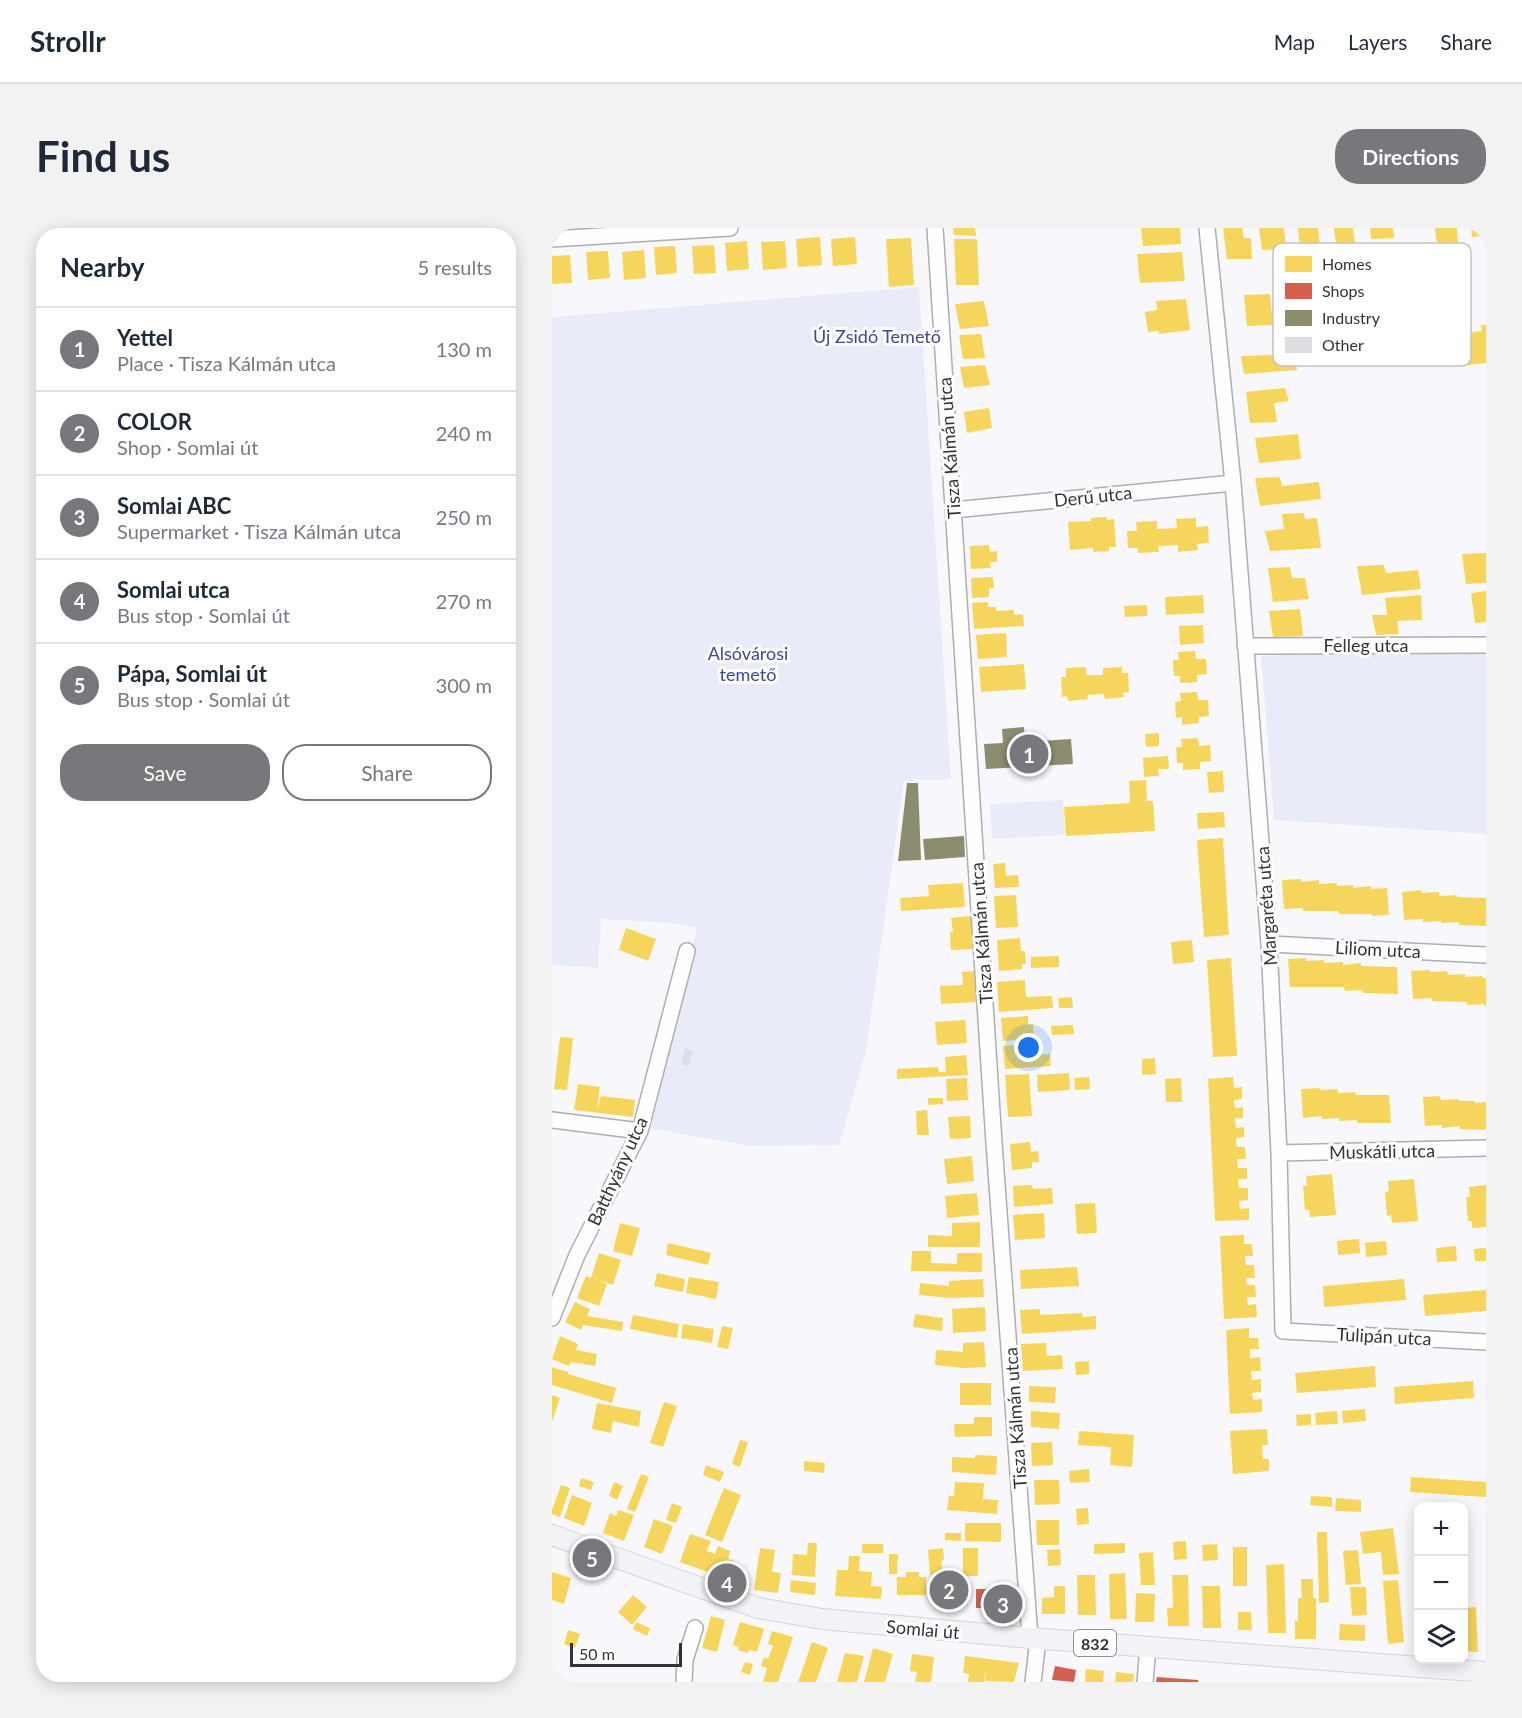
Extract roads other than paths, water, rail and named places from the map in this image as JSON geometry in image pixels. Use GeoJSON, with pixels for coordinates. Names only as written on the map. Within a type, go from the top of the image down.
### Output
{"type":"FeatureCollection","features":[{"type":"Feature","properties":{"kind":"main road","name":"Somlai út"},"geometry":{"type":"LineString","coordinates":[[552,1535],[758,1608],[843,1622],[1486,1672]]}},
{"type":"Feature","properties":{"kind":"street"},"geometry":{"type":"LineString","coordinates":[[552,238],[730,228]]}},
{"type":"Feature","properties":{"kind":"street","name":"Tisza Kálmán utca"},"geometry":{"type":"LineString","coordinates":[[935,228],[994,1143],[1034,1638],[1032,1682]]}},
{"type":"Feature","properties":{"kind":"street","name":"Margaréta utca"},"geometry":{"type":"LineString","coordinates":[[1207,228],[1233,483],[1269,944],[1279,1153],[1282,1331]]}},
{"type":"Feature","properties":{"kind":"street","name":"Derű utca"},"geometry":{"type":"LineString","coordinates":[[953,510],[1233,483]]}},
{"type":"Feature","properties":{"kind":"street","name":"Felleg utca"},"geometry":{"type":"LineString","coordinates":[[1245,646],[1486,645]]}},
{"type":"Feature","properties":{"kind":"street","name":"Liliom utca"},"geometry":{"type":"LineString","coordinates":[[1269,944],[1486,955]]}},
{"type":"Feature","properties":{"kind":"street","name":"Batthyány utca"},"geometry":{"type":"LineString","coordinates":[[552,1318],[577,1255],[640,1131],[687,951]]}},
{"type":"Feature","properties":{"kind":"street"},"geometry":{"type":"LineString","coordinates":[[552,1120],[640,1131]]}},
{"type":"Feature","properties":{"kind":"street","name":"Muskátli utca"},"geometry":{"type":"LineString","coordinates":[[1279,1153],[1486,1148]]}},
{"type":"Feature","properties":{"kind":"street","name":"Tulipán utca"},"geometry":{"type":"LineString","coordinates":[[1282,1331],[1486,1342]]}},
{"type":"Feature","properties":{"kind":"street"},"geometry":{"type":"LineString","coordinates":[[684,1682],[685,1660],[695,1628]]}},
{"type":"Feature","properties":{"kind":"street"},"geometry":{"type":"LineString","coordinates":[[1145,1682],[1148,1647]]}},
{"type":"Feature","properties":{"kind":"place","name":"Yettel"},"geometry":{"type":"Point","coordinates":[1029,754]}},
{"type":"Feature","properties":{"kind":"place","name":"Pápa, Somlai út"},"geometry":{"type":"Point","coordinates":[592,1558]}},
{"type":"Feature","properties":{"kind":"place","name":"Somlai utca"},"geometry":{"type":"Point","coordinates":[727,1583]}},
{"type":"Feature","properties":{"kind":"place","name":"COLOR"},"geometry":{"type":"Point","coordinates":[949,1590]}},
{"type":"Feature","properties":{"kind":"place","name":"Somlai ABC"},"geometry":{"type":"Point","coordinates":[1003,1604]}},
{"type":"Feature","properties":{"kind":"park label","name":"Új Zsidó Temető"},"geometry":{"type":"Point","coordinates":[877,336]}},
{"type":"Feature","properties":{"kind":"park label","name":"Alsóvárosi temető"},"geometry":{"type":"Point","coordinates":[748,663]}}]}
